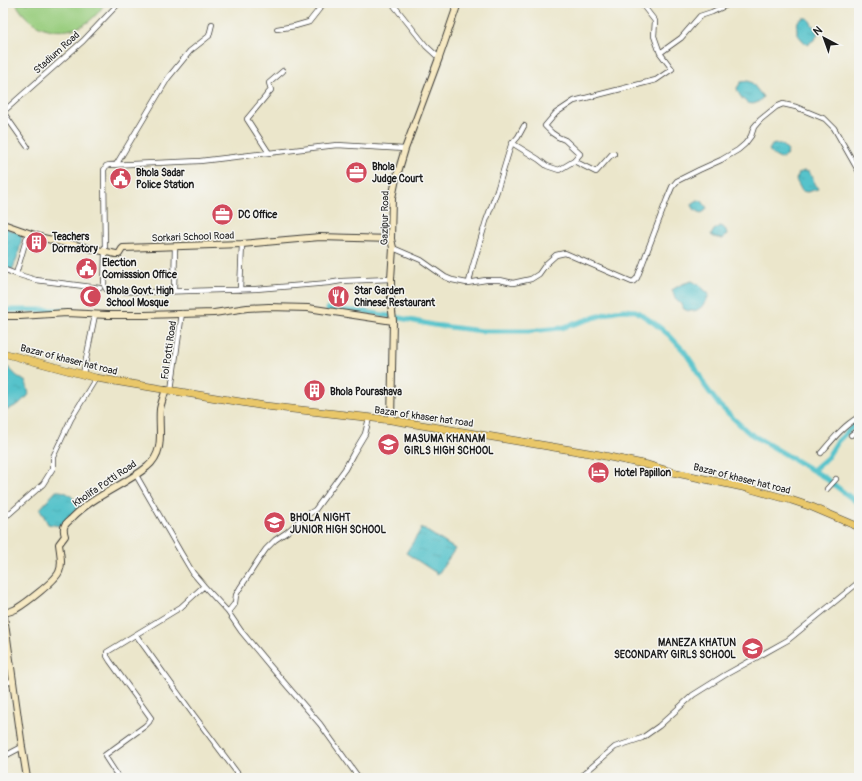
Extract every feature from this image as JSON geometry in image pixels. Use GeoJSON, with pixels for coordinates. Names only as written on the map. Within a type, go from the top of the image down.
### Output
{"type":"FeatureCollection","features":[{"type":"Feature","properties":{"kind":"main road","name":"Bazar of khaser hat road"},"geometry":{"type":"LineString","coordinates":[[3,354],[96,378],[266,406],[391,420],[594,454],[648,465],[791,500],[812,507],[859,527]]}},
{"type":"Feature","properties":{"kind":"street","name":"Stadium Road"},"geometry":{"type":"LineString","coordinates":[[3,112],[83,41],[119,3]]}},
{"type":"Feature","properties":{"kind":"street"},"geometry":{"type":"LineString","coordinates":[[277,29],[309,22],[324,3]]}},
{"type":"Feature","properties":{"kind":"street"},"geometry":{"type":"LineString","coordinates":[[392,3],[426,46],[439,58]]}},
{"type":"Feature","properties":{"kind":"street","name":"Gazipur Road"},"geometry":{"type":"LineString","coordinates":[[391,420],[391,279],[393,248],[391,239],[392,198],[405,149],[458,3]]}},
{"type":"Feature","properties":{"kind":"street"},"geometry":{"type":"LineString","coordinates":[[512,143],[547,166],[559,170],[574,161],[580,154],[565,140],[552,133],[545,126],[556,113],[574,101],[656,80],[672,69],[660,53],[654,36],[655,21],[641,3]]}},
{"type":"Feature","properties":{"kind":"street"},"geometry":{"type":"LineString","coordinates":[[660,53],[681,38],[700,16],[731,3]]}},
{"type":"Feature","properties":{"kind":"street"},"geometry":{"type":"LineString","coordinates":[[116,164],[168,78],[190,51],[209,36],[212,24]]}},
{"type":"Feature","properties":{"kind":"street"},"geometry":{"type":"LineString","coordinates":[[269,153],[247,119],[271,90],[269,83],[283,71]]}},
{"type":"Feature","properties":{"kind":"street"},"geometry":{"type":"LineString","coordinates":[[393,248],[421,260],[445,277],[452,280],[469,282],[500,280],[513,283],[531,279],[539,274],[546,264],[556,255],[565,253],[632,282],[640,272],[667,199],[677,181],[721,160],[738,150],[751,136],[754,127],[760,120],[776,107],[783,104],[796,107],[826,119],[834,128],[859,172]]}},
{"type":"Feature","properties":{"kind":"street"},"geometry":{"type":"LineString","coordinates":[[3,112],[27,146]]}},
{"type":"Feature","properties":{"kind":"street"},"geometry":{"type":"LineString","coordinates":[[469,282],[486,221],[511,145],[524,126]]}},
{"type":"Feature","properties":{"kind":"street"},"geometry":{"type":"LineString","coordinates":[[391,279],[341,281],[240,290],[111,291],[106,289],[104,285],[104,170],[106,166],[116,164],[200,161],[337,145],[405,149]]}},
{"type":"Feature","properties":{"kind":"street"},"geometry":{"type":"LineString","coordinates":[[574,161],[596,172],[612,154],[614,154]]}},
{"type":"Feature","properties":{"kind":"street","name":"Sorkari School Road"},"geometry":{"type":"LineString","coordinates":[[3,224],[43,238],[119,254],[123,248],[242,244],[320,237],[391,239]]}},
{"type":"Feature","properties":{"kind":"street"},"geometry":{"type":"LineString","coordinates":[[16,274],[28,232]]}},
{"type":"Feature","properties":{"kind":"street"},"geometry":{"type":"LineString","coordinates":[[240,290],[242,244]]}},
{"type":"Feature","properties":{"kind":"street"},"geometry":{"type":"LineString","coordinates":[[174,291],[175,246]]}},
{"type":"Feature","properties":{"kind":"street"},"geometry":{"type":"LineString","coordinates":[[3,270],[36,280],[100,288]]}},
{"type":"Feature","properties":{"kind":"street"},"geometry":{"type":"LineString","coordinates":[[3,316],[67,313],[94,315],[145,315],[214,313],[247,308],[308,308],[392,321]]}},
{"type":"Feature","properties":{"kind":"street","name":"Fol Potti Road"},"geometry":{"type":"LineString","coordinates":[[168,390],[182,313]]}},
{"type":"Feature","properties":{"kind":"street"},"geometry":{"type":"LineString","coordinates":[[83,374],[94,315]]}},
{"type":"Feature","properties":{"kind":"street"},"geometry":{"type":"LineString","coordinates":[[3,517],[9,514],[43,484],[53,468],[54,457],[71,419],[96,378]]}},
{"type":"Feature","properties":{"kind":"street","name":"Kholifa Potti Road"},"geometry":{"type":"LineString","coordinates":[[4,611],[10,612],[31,599],[59,572],[61,557],[59,544],[65,536],[64,526],[91,502],[136,475],[149,465],[158,450],[160,442],[160,408],[168,390]]}},
{"type":"Feature","properties":{"kind":"street"},"geometry":{"type":"LineString","coordinates":[[821,453],[842,431],[859,417]]}},
{"type":"Feature","properties":{"kind":"street"},"geometry":{"type":"LineString","coordinates":[[228,612],[235,603],[236,595],[240,588],[266,549],[305,516],[315,510],[345,468],[365,434],[369,418]]}},
{"type":"Feature","properties":{"kind":"street"},"geometry":{"type":"LineString","coordinates":[[851,435],[859,429]]}},
{"type":"Feature","properties":{"kind":"street"},"geometry":{"type":"LineString","coordinates":[[136,475],[188,566],[228,612],[241,631],[320,724],[359,778]]}},
{"type":"Feature","properties":{"kind":"street"},"geometry":{"type":"LineString","coordinates":[[827,489],[836,479]]}},
{"type":"Feature","properties":{"kind":"street"},"geometry":{"type":"LineString","coordinates":[[579,778],[616,748],[642,738],[693,695],[725,675],[788,640],[859,582]]}},
{"type":"Feature","properties":{"kind":"street"},"geometry":{"type":"LineString","coordinates":[[119,778],[106,758],[106,755],[145,726],[151,718],[110,661],[107,656],[107,652],[181,607],[204,586]]}},
{"type":"Feature","properties":{"kind":"street"},"geometry":{"type":"LineString","coordinates":[[4,611],[4,622],[27,778]]}},
{"type":"Feature","properties":{"kind":"street"},"geometry":{"type":"LineString","coordinates":[[136,634],[241,778]]}},
{"type":"Feature","properties":{"kind":"street"},"geometry":{"type":"LineString","coordinates":[[3,668],[11,666]]}},
{"type":"Feature","properties":{"kind":"street"},"geometry":{"type":"LineString","coordinates":[[3,685],[13,680]]}},
{"type":"Feature","properties":{"kind":"street"},"geometry":{"type":"LineString","coordinates":[[3,757],[22,747]]}},
{"type":"Feature","properties":{"kind":"green space"},"geometry":{"type":"Polygon","coordinates":[[[16,3],[104,3],[95,16],[88,22],[68,30],[58,31],[48,29],[29,20],[16,3]]]}},
{"type":"Feature","properties":{"kind":"water"},"geometry":{"type":"Polygon","coordinates":[[[803,18],[808,18],[818,34],[815,39],[807,45],[799,37],[797,32],[798,21],[803,18]]]}},
{"type":"Feature","properties":{"kind":"water"},"geometry":{"type":"Polygon","coordinates":[[[748,81],[752,83],[763,97],[759,101],[751,104],[747,103],[741,97],[737,88],[741,82],[748,81]]]}},
{"type":"Feature","properties":{"kind":"water"},"geometry":{"type":"Polygon","coordinates":[[[781,144],[788,151],[781,159],[774,156],[769,150],[772,145],[781,144]]]}},
{"type":"Feature","properties":{"kind":"water"},"geometry":{"type":"Polygon","coordinates":[[[804,171],[809,172],[818,189],[807,192],[802,191],[796,180],[799,173],[804,171]]]}},
{"type":"Feature","properties":{"kind":"water"},"geometry":{"type":"Polygon","coordinates":[[[698,200],[702,201],[707,208],[701,213],[694,209],[692,205],[698,200]]]}},
{"type":"Feature","properties":{"kind":"water"},"geometry":{"type":"Polygon","coordinates":[[[3,226],[12,231],[21,231],[22,235],[21,245],[12,270],[3,267],[3,226]]]}},
{"type":"Feature","properties":{"kind":"water"},"geometry":{"type":"Polygon","coordinates":[[[720,226],[725,229],[727,234],[723,239],[711,235],[714,230],[720,226]]]}},
{"type":"Feature","properties":{"kind":"water"},"geometry":{"type":"Polygon","coordinates":[[[692,281],[709,294],[707,300],[700,308],[694,311],[689,311],[684,309],[676,300],[672,290],[682,284],[692,281]]]}},
{"type":"Feature","properties":{"kind":"water"},"geometry":{"type":"Polygon","coordinates":[[[4,367],[9,368],[26,382],[29,394],[19,404],[7,410],[3,405],[4,367]]]}},
{"type":"Feature","properties":{"kind":"water"},"geometry":{"type":"Polygon","coordinates":[[[56,491],[67,493],[73,497],[80,506],[60,526],[48,524],[40,509],[56,491]]]}},
{"type":"Feature","properties":{"kind":"water"},"geometry":{"type":"Polygon","coordinates":[[[422,528],[455,549],[438,574],[406,553],[422,528]]]}},
{"type":"Feature","properties":{"kind":"waterway"},"geometry":{"type":"LineString","coordinates":[[328,309],[366,312],[433,325],[482,331],[530,331],[561,328],[615,311],[636,311],[669,335],[684,351],[695,367],[705,386],[719,405],[749,433],[824,477],[859,504]]}},
{"type":"Feature","properties":{"kind":"waterway"},"geometry":{"type":"LineString","coordinates":[[3,310],[70,311]]}},
{"type":"Feature","properties":{"kind":"waterway"},"geometry":{"type":"LineString","coordinates":[[813,470],[827,458],[837,442],[853,426],[859,423]]}},
{"type":"Feature","properties":{"kind":"place","name":"Bhola Judge Court"},"geometry":{"type":"Point","coordinates":[357,172]}},
{"type":"Feature","properties":{"kind":"place","name":"Bhola Sadar Police Station"},"geometry":{"type":"Point","coordinates":[121,178]}},
{"type":"Feature","properties":{"kind":"place","name":"DC Office"},"geometry":{"type":"Point","coordinates":[223,214]}},
{"type":"Feature","properties":{"kind":"place","name":"Teachers Dormatory"},"geometry":{"type":"Point","coordinates":[36,242]}},
{"type":"Feature","properties":{"kind":"place","name":"Election Comisssion Office"},"geometry":{"type":"Point","coordinates":[87,268]}},
{"type":"Feature","properties":{"kind":"place","name":"Bhola Govt. High School Mosque"},"geometry":{"type":"Point","coordinates":[90,296]}},
{"type":"Feature","properties":{"kind":"place","name":"Star Garden Chinese Restaurant"},"geometry":{"type":"Point","coordinates":[339,296]}},
{"type":"Feature","properties":{"kind":"place","name":"Bhola Pourashava"},"geometry":{"type":"Point","coordinates":[315,391]}},
{"type":"Feature","properties":{"kind":"place","name":"MASUMA KHANAM GIRLS HIGH SCHOOL"},"geometry":{"type":"Point","coordinates":[389,444]}},
{"type":"Feature","properties":{"kind":"place","name":"Hotel Papillon"},"geometry":{"type":"Point","coordinates":[598,472]}},
{"type":"Feature","properties":{"kind":"place","name":"BHOLA NIGHT JUNIOR HIGH SCHOOL"},"geometry":{"type":"Point","coordinates":[275,523]}},
{"type":"Feature","properties":{"kind":"place","name":"MANEZA KHATUN SECONDARY GIRLS SCHOOL"},"geometry":{"type":"Point","coordinates":[752,648]}}]}
